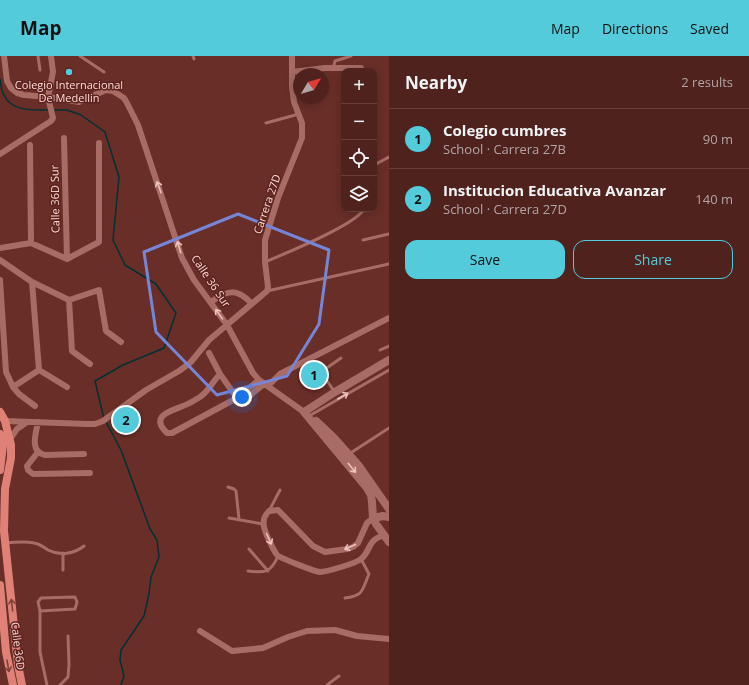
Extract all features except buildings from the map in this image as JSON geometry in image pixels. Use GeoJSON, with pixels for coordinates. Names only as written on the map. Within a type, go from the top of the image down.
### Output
{"type":"FeatureCollection","features":[{"type":"Feature","properties":{"kind":"main road","name":"Calle 36D"},"geometry":{"type":"LineString","coordinates":[[0,412],[5,421],[10,438],[11,458],[5,489],[2,531],[6,543],[18,665],[22,685]]}},
{"type":"Feature","properties":{"kind":"main road"},"geometry":{"type":"LineString","coordinates":[[0,434],[3,446],[0,470]]}},
{"type":"Feature","properties":{"kind":"main road","name":"Calle 36D"},"geometry":{"type":"LineString","coordinates":[[0,585],[3,643],[13,685]]}},
{"type":"Feature","properties":{"kind":"street"},"geometry":{"type":"LineString","coordinates":[[4,56],[7,81],[11,88],[24,96],[48,99]]}},
{"type":"Feature","properties":{"kind":"street"},"geometry":{"type":"LineString","coordinates":[[0,154],[49,124],[53,118],[48,99],[53,72],[51,56]]}},
{"type":"Feature","properties":{"kind":"street","name":"Carrera 27D"},"geometry":{"type":"LineString","coordinates":[[267,291],[265,240],[278,198],[302,138],[302,123],[294,102],[292,87],[292,56]]}},
{"type":"Feature","properties":{"kind":"street"},"geometry":{"type":"LineString","coordinates":[[292,72],[325,68],[341,69]]}},
{"type":"Feature","properties":{"kind":"street","name":"Calle 36 Sur"},"geometry":{"type":"LineString","coordinates":[[48,99],[79,102],[106,90],[119,94],[128,103],[138,125],[182,258],[188,270],[227,325],[247,364],[264,384],[321,424],[349,454],[370,480],[389,509]]}},
{"type":"Feature","properties":{"kind":"street","name":"Calle 36D Sur"},"geometry":{"type":"LineString","coordinates":[[64,138],[67,259]]}},
{"type":"Feature","properties":{"kind":"street"},"geometry":{"type":"LineString","coordinates":[[0,248],[31,243],[67,259],[99,242],[99,142]]}},
{"type":"Feature","properties":{"kind":"street"},"geometry":{"type":"LineString","coordinates":[[30,145],[31,243]]}},
{"type":"Feature","properties":{"kind":"street"},"geometry":{"type":"LineString","coordinates":[[0,260],[32,282],[69,300],[99,290],[106,331],[120,342]]}},
{"type":"Feature","properties":{"kind":"street"},"geometry":{"type":"LineString","coordinates":[[0,280],[6,372],[13,387],[19,394],[35,406]]}},
{"type":"Feature","properties":{"kind":"street"},"geometry":{"type":"LineString","coordinates":[[32,282],[39,370]]}},
{"type":"Feature","properties":{"kind":"street"},"geometry":{"type":"LineString","coordinates":[[5,421],[87,424],[100,423],[146,390],[190,363],[208,340],[267,291]]}},
{"type":"Feature","properties":{"kind":"street"},"geometry":{"type":"LineString","coordinates":[[211,302],[222,294],[234,292],[246,297],[251,303]]}},
{"type":"Feature","properties":{"kind":"street"},"geometry":{"type":"LineString","coordinates":[[69,300],[72,351],[90,364]]}},
{"type":"Feature","properties":{"kind":"street"},"geometry":{"type":"LineString","coordinates":[[220,374],[208,390],[199,397],[163,415],[160,420],[163,429],[167,433],[172,433],[280,374],[389,318]]}},
{"type":"Feature","properties":{"kind":"street"},"geometry":{"type":"LineString","coordinates":[[209,353],[220,374],[237,398]]}},
{"type":"Feature","properties":{"kind":"street"},"geometry":{"type":"LineString","coordinates":[[307,414],[334,392],[389,360]]}},
{"type":"Feature","properties":{"kind":"street"},"geometry":{"type":"LineString","coordinates":[[13,387],[39,370]]}},
{"type":"Feature","properties":{"kind":"street"},"geometry":{"type":"LineString","coordinates":[[39,370],[67,387]]}},
{"type":"Feature","properties":{"kind":"street","name":"Calle 36 Sur"},"geometry":{"type":"LineString","coordinates":[[307,414],[367,488],[371,495],[373,518],[389,542]]}},
{"type":"Feature","properties":{"kind":"street"},"geometry":{"type":"LineString","coordinates":[[10,438],[17,429],[27,422]]}},
{"type":"Feature","properties":{"kind":"street"},"geometry":{"type":"LineString","coordinates":[[38,422],[35,444],[38,452],[45,455],[84,454]]}},
{"type":"Feature","properties":{"kind":"street"},"geometry":{"type":"LineString","coordinates":[[38,452],[27,466],[28,470],[32,474],[90,473]]}},
{"type":"Feature","properties":{"kind":"street"},"geometry":{"type":"LineString","coordinates":[[384,535],[375,538],[371,542],[361,559],[321,572],[278,556],[263,524],[264,517],[269,511],[275,510],[281,512],[313,546],[325,552],[353,547],[358,543],[367,523],[373,518],[383,516],[389,517]]}},
{"type":"Feature","properties":{"kind":"street"},"geometry":{"type":"LineString","coordinates":[[200,631],[232,651],[263,648],[288,637],[307,631],[335,630],[357,636],[389,639]]}},
{"type":"Feature","properties":{"kind":"lane"},"geometry":{"type":"LineString","coordinates":[[38,56],[40,70]]}},
{"type":"Feature","properties":{"kind":"lane"},"geometry":{"type":"LineString","coordinates":[[80,56],[104,72]]}},
{"type":"Feature","properties":{"kind":"lane"},"geometry":{"type":"LineString","coordinates":[[333,69],[336,62],[351,56]]}},
{"type":"Feature","properties":{"kind":"lane"},"geometry":{"type":"LineString","coordinates":[[266,123],[298,114]]}},
{"type":"Feature","properties":{"kind":"lane"},"geometry":{"type":"LineString","coordinates":[[377,163],[389,157]]}},
{"type":"Feature","properties":{"kind":"lane"},"geometry":{"type":"LineString","coordinates":[[265,262],[339,228],[357,218],[362,212]]}},
{"type":"Feature","properties":{"kind":"lane"},"geometry":{"type":"LineString","coordinates":[[363,240],[389,234]]}},
{"type":"Feature","properties":{"kind":"lane"},"geometry":{"type":"LineString","coordinates":[[267,291],[389,264]]}},
{"type":"Feature","properties":{"kind":"lane"},"geometry":{"type":"LineString","coordinates":[[380,350],[389,346]]}},
{"type":"Feature","properties":{"kind":"lane"},"geometry":{"type":"LineString","coordinates":[[334,392],[321,372],[341,358]]}},
{"type":"Feature","properties":{"kind":"lane"},"geometry":{"type":"LineString","coordinates":[[307,414],[389,370]]}},
{"type":"Feature","properties":{"kind":"lane"},"geometry":{"type":"LineString","coordinates":[[349,454],[389,428]]}},
{"type":"Feature","properties":{"kind":"lane"},"geometry":{"type":"LineString","coordinates":[[228,487],[236,491],[239,520]]}},
{"type":"Feature","properties":{"kind":"lane"},"geometry":{"type":"LineString","coordinates":[[269,511],[280,490]]}},
{"type":"Feature","properties":{"kind":"lane"},"geometry":{"type":"LineString","coordinates":[[229,518],[263,524]]}},
{"type":"Feature","properties":{"kind":"lane"},"geometry":{"type":"LineString","coordinates":[[6,543],[32,542],[53,552],[63,553],[73,552],[84,546]]}},
{"type":"Feature","properties":{"kind":"lane"},"geometry":{"type":"LineString","coordinates":[[249,549],[268,570]]}},
{"type":"Feature","properties":{"kind":"lane"},"geometry":{"type":"LineString","coordinates":[[63,553],[63,570]]}},
{"type":"Feature","properties":{"kind":"lane"},"geometry":{"type":"LineString","coordinates":[[248,572],[262,573],[268,570],[275,565],[278,556]]}},
{"type":"Feature","properties":{"kind":"lane"},"geometry":{"type":"LineString","coordinates":[[345,598],[356,597],[360,594],[369,574],[361,559]]}},
{"type":"Feature","properties":{"kind":"lane"},"geometry":{"type":"LineString","coordinates":[[40,611],[75,609],[77,602],[75,597],[40,598],[38,602],[40,611],[40,652],[47,685]]}},
{"type":"Feature","properties":{"kind":"lane"},"geometry":{"type":"LineString","coordinates":[[60,685],[68,677],[68,636]]}},
{"type":"Feature","properties":{"kind":"lane"},"geometry":{"type":"LineString","coordinates":[[327,685],[339,676]]}},
{"type":"Feature","properties":{"kind":"highlighted area"},"geometry":{"type":"Polygon","coordinates":[[[238,214],[329,250],[319,324],[287,376],[217,395],[156,332],[144,252],[238,214]]]}},
{"type":"Feature","properties":{"kind":"waterway"},"geometry":{"type":"LineString","coordinates":[[0,79],[3,93],[7,101],[12,105],[24,109],[49,110]]}},
{"type":"Feature","properties":{"kind":"waterway"},"geometry":{"type":"LineString","coordinates":[[53,110],[67,110],[81,115],[105,132],[119,177],[113,240],[125,265],[156,284],[176,313],[164,348],[123,365],[95,381],[104,419]]}},
{"type":"Feature","properties":{"kind":"waterway"},"geometry":{"type":"LineString","coordinates":[[106,422],[121,450],[150,529],[157,540],[159,557],[151,577],[144,616],[121,650],[120,660],[124,676],[121,685]]}},
{"type":"Feature","properties":{"kind":"place","name":"Colegio Internacional De Medellin"},"geometry":{"type":"Point","coordinates":[69,72]}},
{"type":"Feature","properties":{"kind":"place","name":"Colegio cumbres"},"geometry":{"type":"Point","coordinates":[314,375]}},
{"type":"Feature","properties":{"kind":"place","name":"Institucion Educativa Avanzar"},"geometry":{"type":"Point","coordinates":[126,420]}}]}
